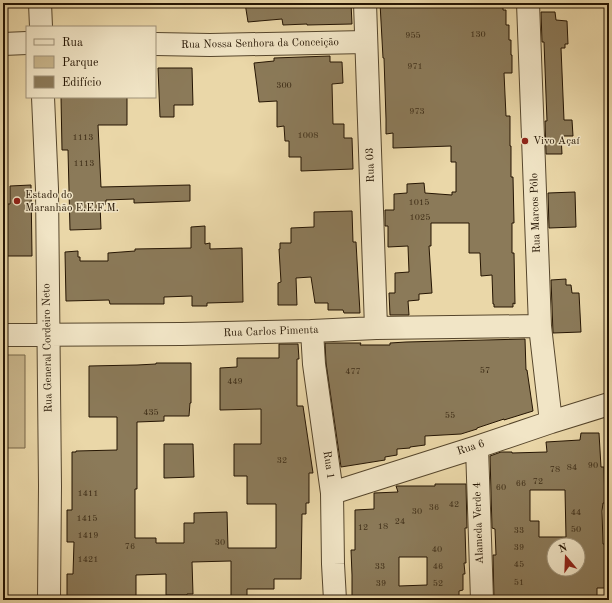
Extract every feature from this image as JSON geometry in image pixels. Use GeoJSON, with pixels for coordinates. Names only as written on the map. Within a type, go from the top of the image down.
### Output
{"type":"FeatureCollection","features":[{"type":"Feature","properties":{"kind":"street"},"geometry":{"type":"LineString","coordinates":[[40,3],[41,26]]}},
{"type":"Feature","properties":{"kind":"street","name":"Rua 03"},"geometry":{"type":"LineString","coordinates":[[365,3],[376,328]]}},
{"type":"Feature","properties":{"kind":"street","name":"Rua Marcos Pólo"},"geometry":{"type":"LineString","coordinates":[[528,3],[540,326],[551,422]]}},
{"type":"Feature","properties":{"kind":"street","name":"Rua Nossa Senhora da Conceição"},"geometry":{"type":"LineString","coordinates":[[156,44],[210,45],[366,42]]}},
{"type":"Feature","properties":{"kind":"street"},"geometry":{"type":"LineString","coordinates":[[3,44],[26,43]]}},
{"type":"Feature","properties":{"kind":"street","name":"Rua General Cordeiro Neto"},"geometry":{"type":"LineString","coordinates":[[43,98],[47,189],[50,486],[49,600]]}},
{"type":"Feature","properties":{"kind":"street","name":"Rua Carlos Pimenta"},"geometry":{"type":"LineString","coordinates":[[3,335],[182,334],[376,328],[540,326]]}},
{"type":"Feature","properties":{"kind":"street","name":"Rua 1"},"geometry":{"type":"LineString","coordinates":[[312,331],[314,364],[332,493],[335,600]]}},
{"type":"Feature","properties":{"kind":"street","name":"Rua 6"},"geometry":{"type":"LineString","coordinates":[[332,493],[609,404]]}},
{"type":"Feature","properties":{"kind":"street","name":"Alameda Verde 4"},"geometry":{"type":"LineString","coordinates":[[477,446],[482,600]]}},
{"type":"Feature","properties":{"kind":"green space"},"geometry":{"type":"Polygon","coordinates":[[[3,355],[25,355],[25,448],[3,448],[3,355]]]}},
{"type":"Feature","properties":{"kind":"building"},"geometry":{"type":"Polygon","coordinates":[[[245,3],[351,3],[352,24],[283,25],[282,19],[248,22],[245,3]]]}},
{"type":"Feature","properties":{"kind":"building"},"geometry":{"type":"Polygon","coordinates":[[[380,3],[503,3],[503,10],[506,10],[506,25],[509,25],[509,40],[511,40],[512,55],[512,73],[504,73],[506,116],[510,116],[511,177],[513,177],[514,223],[512,223],[512,253],[514,253],[515,304],[513,303],[513,307],[494,307],[492,275],[481,276],[480,253],[469,253],[469,223],[431,223],[431,246],[429,246],[432,293],[419,294],[419,300],[408,301],[409,315],[390,315],[389,293],[395,293],[395,273],[409,272],[408,246],[388,247],[388,226],[385,226],[385,210],[394,210],[394,194],[407,193],[407,184],[424,183],[425,193],[452,195],[452,192],[456,192],[456,162],[451,162],[451,146],[393,148],[393,133],[386,134],[384,58],[380,3]]]}},
{"type":"Feature","properties":{"kind":"building"},"geometry":{"type":"Polygon","coordinates":[[[541,12],[555,12],[556,20],[567,21],[568,44],[565,44],[565,48],[561,48],[564,120],[572,120],[573,136],[561,136],[562,154],[546,154],[545,121],[547,121],[544,42],[542,42],[541,12]]]}},
{"type":"Feature","properties":{"kind":"building"},"geometry":{"type":"Polygon","coordinates":[[[330,56],[330,62],[342,62],[343,83],[332,84],[333,124],[344,124],[344,138],[352,138],[353,169],[301,171],[301,157],[289,157],[289,141],[285,141],[284,126],[277,127],[277,101],[259,102],[254,63],[274,61],[274,58],[330,56]]]}},
{"type":"Feature","properties":{"kind":"building"},"geometry":{"type":"Polygon","coordinates":[[[158,68],[192,68],[193,105],[174,105],[174,117],[160,117],[158,68]]]}},
{"type":"Feature","properties":{"kind":"building"},"geometry":{"type":"Polygon","coordinates":[[[61,98],[127,98],[127,125],[98,125],[101,187],[190,185],[190,201],[134,203],[134,199],[106,200],[106,204],[100,204],[101,229],[70,230],[68,150],[62,150],[61,98]]]}},
{"type":"Feature","properties":{"kind":"building"},"geometry":{"type":"Polygon","coordinates":[[[31,185],[32,256],[3,256],[3,204],[10,204],[10,186],[31,185]]]}},
{"type":"Feature","properties":{"kind":"building"},"geometry":{"type":"Polygon","coordinates":[[[575,192],[576,227],[549,228],[548,193],[575,192]]]}},
{"type":"Feature","properties":{"kind":"building"},"geometry":{"type":"Polygon","coordinates":[[[352,211],[353,242],[356,242],[360,313],[344,313],[343,310],[328,310],[328,303],[315,303],[311,277],[296,278],[297,305],[278,305],[278,283],[281,282],[280,243],[291,243],[291,228],[314,227],[314,212],[352,211]]]}},
{"type":"Feature","properties":{"kind":"building"},"geometry":{"type":"Polygon","coordinates":[[[205,226],[205,244],[210,243],[210,249],[242,248],[243,302],[207,303],[207,306],[192,306],[192,296],[164,297],[164,304],[110,304],[109,300],[66,301],[65,252],[78,251],[80,261],[108,261],[108,253],[135,251],[135,249],[191,248],[191,227],[205,226]]]}},
{"type":"Feature","properties":{"kind":"building"},"geometry":{"type":"Polygon","coordinates":[[[566,279],[566,285],[571,285],[572,293],[579,293],[581,332],[553,333],[551,280],[566,279]]]}},
{"type":"Feature","properties":{"kind":"building"},"geometry":{"type":"Polygon","coordinates":[[[525,339],[526,370],[533,411],[504,419],[461,434],[425,436],[425,445],[397,449],[397,455],[385,457],[385,460],[341,467],[326,363],[325,343],[390,345],[390,343],[406,342],[525,339]]]}},
{"type":"Feature","properties":{"kind":"building"},"geometry":{"type":"Polygon","coordinates":[[[279,344],[298,344],[299,359],[297,359],[297,406],[303,406],[313,473],[309,473],[309,503],[306,503],[306,514],[302,514],[301,579],[274,579],[274,589],[247,589],[247,600],[231,600],[231,561],[192,562],[193,594],[166,595],[166,574],[136,575],[136,600],[67,600],[67,574],[73,574],[74,542],[67,542],[67,510],[72,510],[72,452],[117,450],[117,417],[89,417],[89,366],[191,363],[191,403],[189,416],[164,416],[164,421],[137,422],[135,538],[156,538],[156,543],[184,543],[184,523],[194,523],[194,513],[227,512],[228,548],[276,548],[276,504],[247,504],[247,476],[234,476],[234,444],[261,444],[261,409],[220,410],[220,368],[237,367],[237,358],[279,358],[279,344]]]}},
{"type":"Feature","properties":{"kind":"building"},"geometry":{"type":"Polygon","coordinates":[[[581,433],[599,433],[601,467],[604,467],[605,503],[603,503],[602,511],[603,544],[605,544],[606,588],[597,588],[597,600],[494,600],[493,555],[496,555],[495,529],[492,528],[490,456],[501,452],[547,452],[546,442],[580,440],[581,433]],[[530,490],[530,521],[539,521],[539,537],[546,537],[546,577],[586,577],[586,537],[566,537],[565,490],[530,490]]]}},
{"type":"Feature","properties":{"kind":"building"},"geometry":{"type":"Polygon","coordinates":[[[164,444],[193,444],[194,477],[164,478],[164,444]]]}},
{"type":"Feature","properties":{"kind":"building"},"geometry":{"type":"Polygon","coordinates":[[[435,484],[466,484],[466,563],[464,563],[465,574],[463,574],[463,590],[459,591],[459,600],[352,600],[351,550],[355,550],[355,510],[374,509],[374,493],[398,492],[396,486],[435,486],[435,484]],[[399,557],[399,586],[427,585],[427,557],[399,557]]]}},
{"type":"Feature","properties":{"kind":"place","name":"Vivo Açaí"},"geometry":{"type":"Point","coordinates":[525,141]}},
{"type":"Feature","properties":{"kind":"place","name":"Estado do Maranhão E.E.F.M."},"geometry":{"type":"Point","coordinates":[17,201]}}]}
